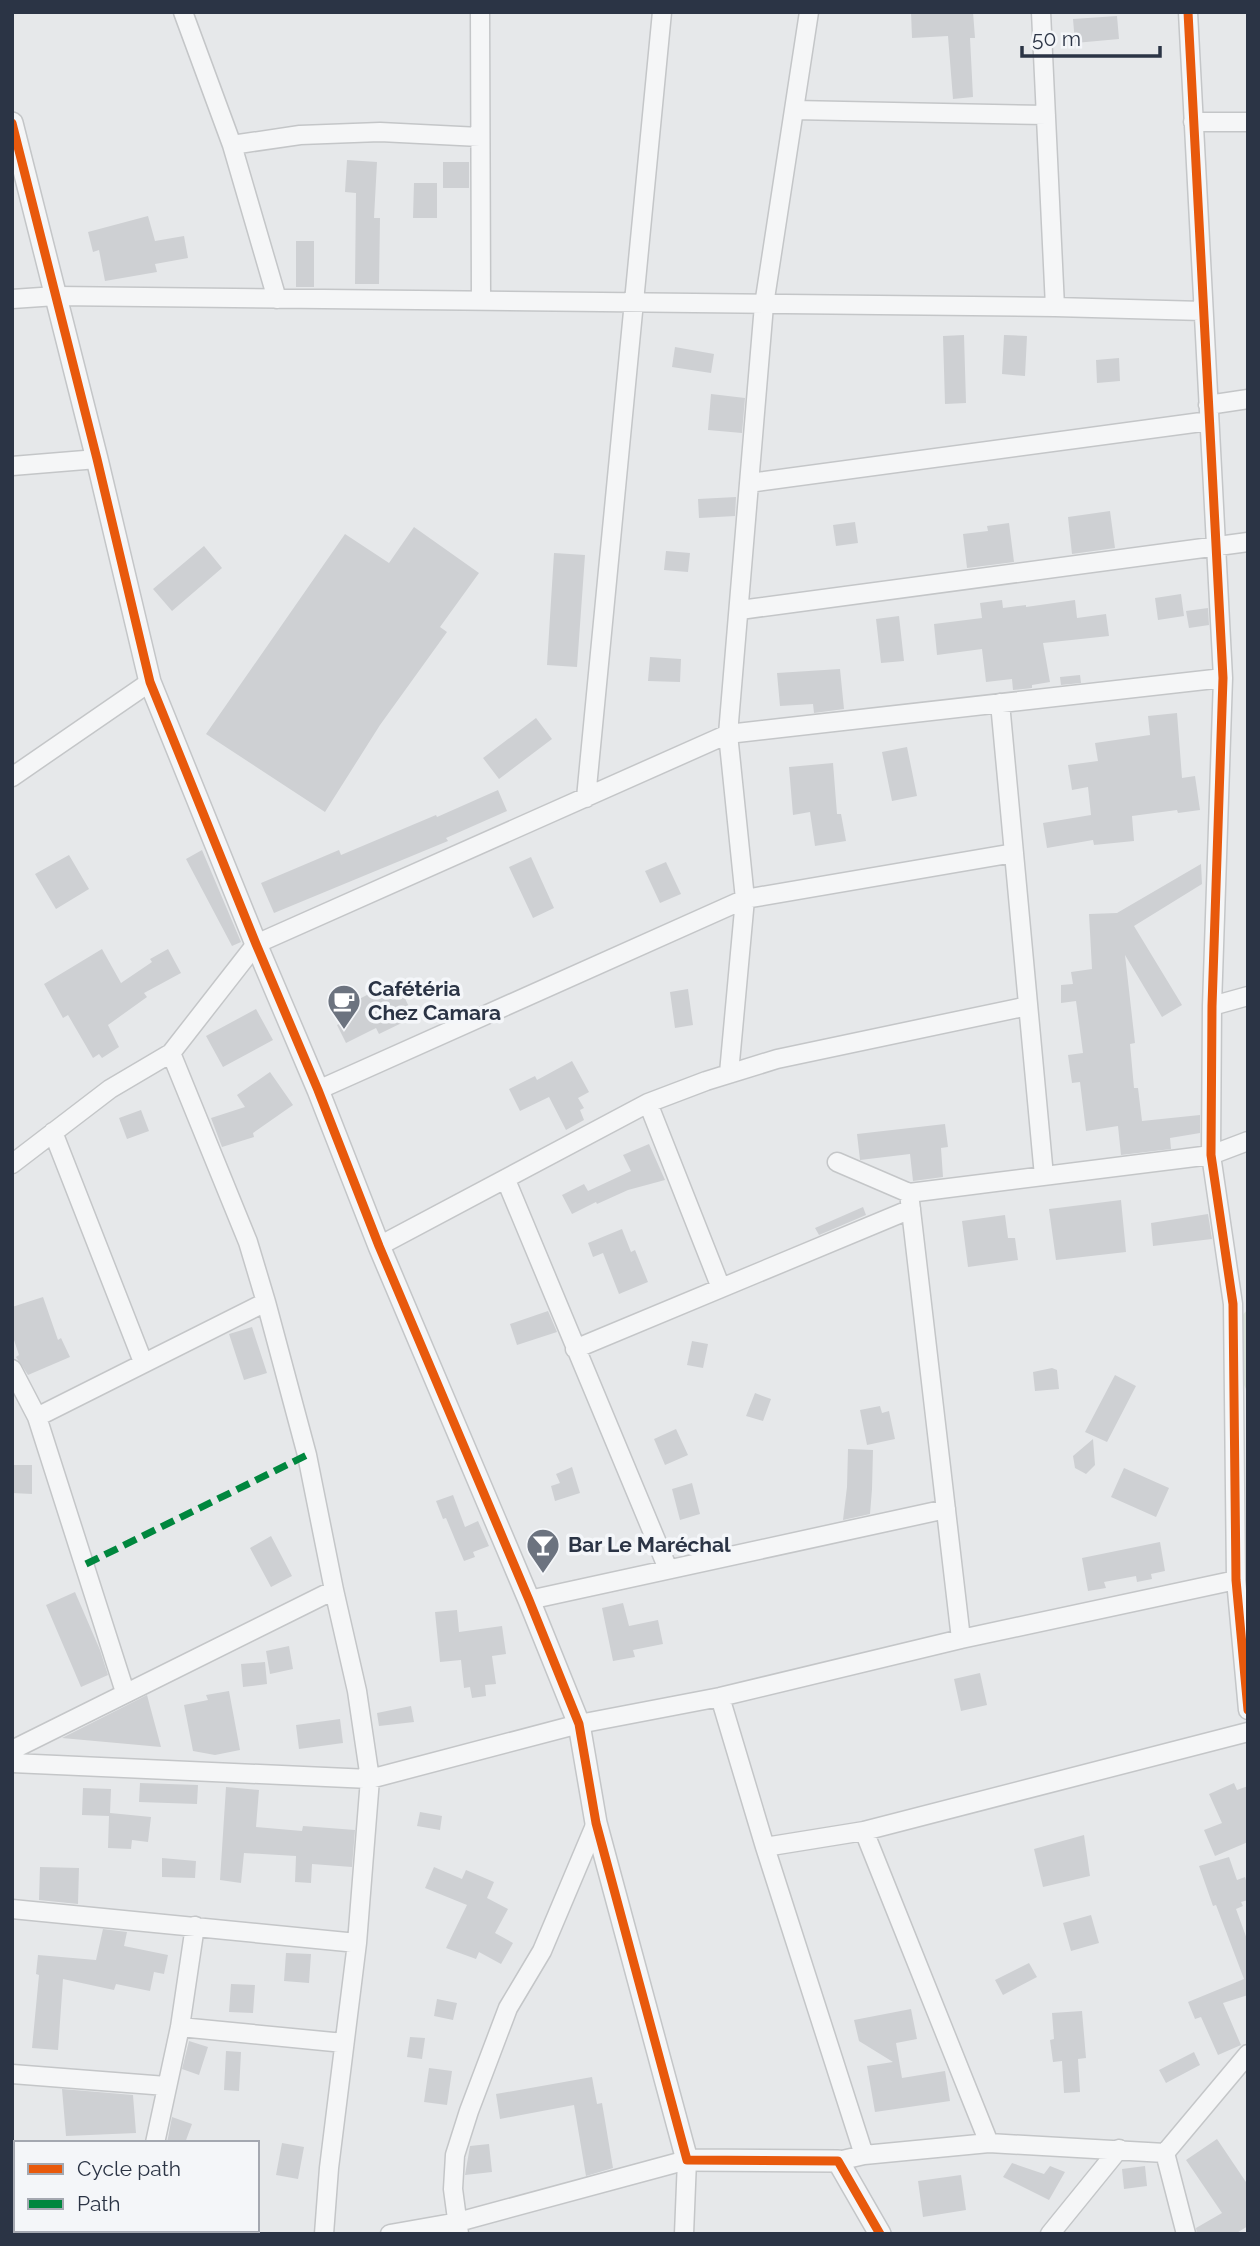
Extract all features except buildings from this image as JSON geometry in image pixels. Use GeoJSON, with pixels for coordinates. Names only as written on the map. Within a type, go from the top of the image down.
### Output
{"type":"FeatureCollection","features":[{"type":"Feature","properties":{"kind":"street"},"geometry":{"type":"LineString","coordinates":[[183,12],[232,145],[277,299]]}},
{"type":"Feature","properties":{"kind":"street"},"geometry":{"type":"LineString","coordinates":[[480,12],[481,300]]}},
{"type":"Feature","properties":{"kind":"street"},"geometry":{"type":"LineString","coordinates":[[586,799],[662,12]]}},
{"type":"Feature","properties":{"kind":"street"},"geometry":{"type":"LineString","coordinates":[[729,1073],[745,899],[728,734],[764,305],[809,12]]}},
{"type":"Feature","properties":{"kind":"street"},"geometry":{"type":"LineString","coordinates":[[1041,12],[1055,307]]}},
{"type":"Feature","properties":{"kind":"street"},"geometry":{"type":"LineString","coordinates":[[1188,12],[1223,678],[1212,1006],[1211,1155],[1240,1301],[1236,1580],[1248,1710]]}},
{"type":"Feature","properties":{"kind":"street"},"geometry":{"type":"LineString","coordinates":[[794,110],[1046,115]]}},
{"type":"Feature","properties":{"kind":"street"},"geometry":{"type":"LineString","coordinates":[[1193,122],[1248,122]]}},
{"type":"Feature","properties":{"kind":"street"},"geometry":{"type":"LineString","coordinates":[[12,123],[19,177],[56,296],[150,682],[318,1090],[379,1246],[530,1600],[579,1724],[596,1823],[687,2160],[684,2234]]}},
{"type":"Feature","properties":{"kind":"street"},"geometry":{"type":"LineString","coordinates":[[232,145],[300,135],[380,132],[480,137]]}},
{"type":"Feature","properties":{"kind":"street"},"geometry":{"type":"LineString","coordinates":[[12,299],[56,296],[634,301],[1203,311]]}},
{"type":"Feature","properties":{"kind":"street"},"geometry":{"type":"LineString","coordinates":[[749,483],[1209,413],[1248,400]]}},
{"type":"Feature","properties":{"kind":"street"},"geometry":{"type":"LineString","coordinates":[[12,466],[97,459]]}},
{"type":"Feature","properties":{"kind":"street"},"geometry":{"type":"LineString","coordinates":[[740,610],[1248,542]]}},
{"type":"Feature","properties":{"kind":"street"},"geometry":{"type":"LineString","coordinates":[[12,1164],[110,1089],[171,1053],[256,944],[728,734],[1223,678]]}},
{"type":"Feature","properties":{"kind":"street"},"geometry":{"type":"LineString","coordinates":[[13,774],[150,682]]}},
{"type":"Feature","properties":{"kind":"street"},"geometry":{"type":"LineString","coordinates":[[1000,703],[1044,1176]]}},
{"type":"Feature","properties":{"kind":"street"},"geometry":{"type":"LineString","coordinates":[[318,1090],[745,899],[1014,853]]}},
{"type":"Feature","properties":{"kind":"street"},"geometry":{"type":"LineString","coordinates":[[1212,1006],[1248,996]]}},
{"type":"Feature","properties":{"kind":"street"},"geometry":{"type":"LineString","coordinates":[[379,1246],[648,1103],[729,1073],[777,1059],[1028,1006]]}},
{"type":"Feature","properties":{"kind":"street"},"geometry":{"type":"LineString","coordinates":[[171,1053],[248,1242],[307,1455],[357,1691],[370,1779],[357,1943],[329,2168],[324,2234]]}},
{"type":"Feature","properties":{"kind":"street"},"geometry":{"type":"LineString","coordinates":[[648,1103],[721,1288]]}},
{"type":"Feature","properties":{"kind":"street"},"geometry":{"type":"LineString","coordinates":[[53,1132],[143,1362]]}},
{"type":"Feature","properties":{"kind":"street"},"geometry":{"type":"LineString","coordinates":[[575,1349],[721,1288],[910,1201],[1044,1176],[1211,1155],[1248,1141]]}},
{"type":"Feature","properties":{"kind":"street"},"geometry":{"type":"LineString","coordinates":[[837,1163],[910,1201]]}},
{"type":"Feature","properties":{"kind":"street"},"geometry":{"type":"LineString","coordinates":[[506,1180],[668,1569]]}},
{"type":"Feature","properties":{"kind":"street"},"geometry":{"type":"LineString","coordinates":[[910,1201],[961,1639]]}},
{"type":"Feature","properties":{"kind":"street"},"geometry":{"type":"LineString","coordinates":[[37,1417],[265,1302]]}},
{"type":"Feature","properties":{"kind":"street"},"geometry":{"type":"LineString","coordinates":[[12,1369],[37,1417],[125,1692]]}},
{"type":"Feature","properties":{"kind":"street"},"geometry":{"type":"LineString","coordinates":[[530,1600],[946,1509]]}},
{"type":"Feature","properties":{"kind":"street"},"geometry":{"type":"LineString","coordinates":[[12,1763],[370,1779],[579,1724],[720,1697],[961,1639],[1236,1580]]}},
{"type":"Feature","properties":{"kind":"street"},"geometry":{"type":"LineString","coordinates":[[12,1750],[334,1590]]}},
{"type":"Feature","properties":{"kind":"street"},"geometry":{"type":"LineString","coordinates":[[720,1697],[864,2155]]}},
{"type":"Feature","properties":{"kind":"street"},"geometry":{"type":"LineString","coordinates":[[765,1847],[863,1831],[1248,1732]]}},
{"type":"Feature","properties":{"kind":"street"},"geometry":{"type":"LineString","coordinates":[[459,2228],[453,2189],[455,2155],[472,2100],[508,2008],[542,1951],[596,1823]]}},
{"type":"Feature","properties":{"kind":"street"},"geometry":{"type":"LineString","coordinates":[[863,1831],[989,2143]]}},
{"type":"Feature","properties":{"kind":"street"},"geometry":{"type":"LineString","coordinates":[[12,1909],[357,1943]]}},
{"type":"Feature","properties":{"kind":"street"},"geometry":{"type":"LineString","coordinates":[[155,2141],[180,2027],[195,1927]]}},
{"type":"Feature","properties":{"kind":"street"},"geometry":{"type":"LineString","coordinates":[[180,2027],[344,2043]]}},
{"type":"Feature","properties":{"kind":"street"},"geometry":{"type":"LineString","coordinates":[[1165,2153],[1248,2054]]}},
{"type":"Feature","properties":{"kind":"street"},"geometry":{"type":"LineString","coordinates":[[12,2074],[166,2086]]}},
{"type":"Feature","properties":{"kind":"street"},"geometry":{"type":"LineString","coordinates":[[390,2234],[459,2228],[687,2160],[838,2161],[864,2155],[989,2143],[1165,2153]]}},
{"type":"Feature","properties":{"kind":"street"},"geometry":{"type":"LineString","coordinates":[[1050,2234],[1119,2149]]}},
{"type":"Feature","properties":{"kind":"street"},"geometry":{"type":"LineString","coordinates":[[1165,2153],[1186,2234]]}},
{"type":"Feature","properties":{"kind":"street"},"geometry":{"type":"LineString","coordinates":[[838,2161],[880,2234]]}},
{"type":"Feature","properties":{"kind":"shaded area"},"geometry":{"type":"Polygon","coordinates":[[[1248,1309],[1248,1393],[1237,1371],[1234,1325],[1248,1309]]]}},
{"type":"Feature","properties":{"kind":"marked path"},"geometry":{"type":"LineString","coordinates":[[86,1564],[307,1455]]}},
{"type":"Feature","properties":{"kind":"cycle path"},"geometry":{"type":"LineString","coordinates":[[1188,12],[1223,678],[1212,1006],[1211,1155],[1233,1304],[1236,1580],[1248,1710]]}},
{"type":"Feature","properties":{"kind":"cycle path"},"geometry":{"type":"LineString","coordinates":[[12,123],[150,682],[318,1090],[379,1246],[579,1724],[596,1823],[687,2160],[838,2161],[880,2234]]}},
{"type":"Feature","properties":{"kind":"place","name":"Cafétéria Chez Camara"},"geometry":{"type":"Point","coordinates":[344,1031]}},
{"type":"Feature","properties":{"kind":"place","name":"Bar Le Maréchal"},"geometry":{"type":"Point","coordinates":[543,1575]}}]}
